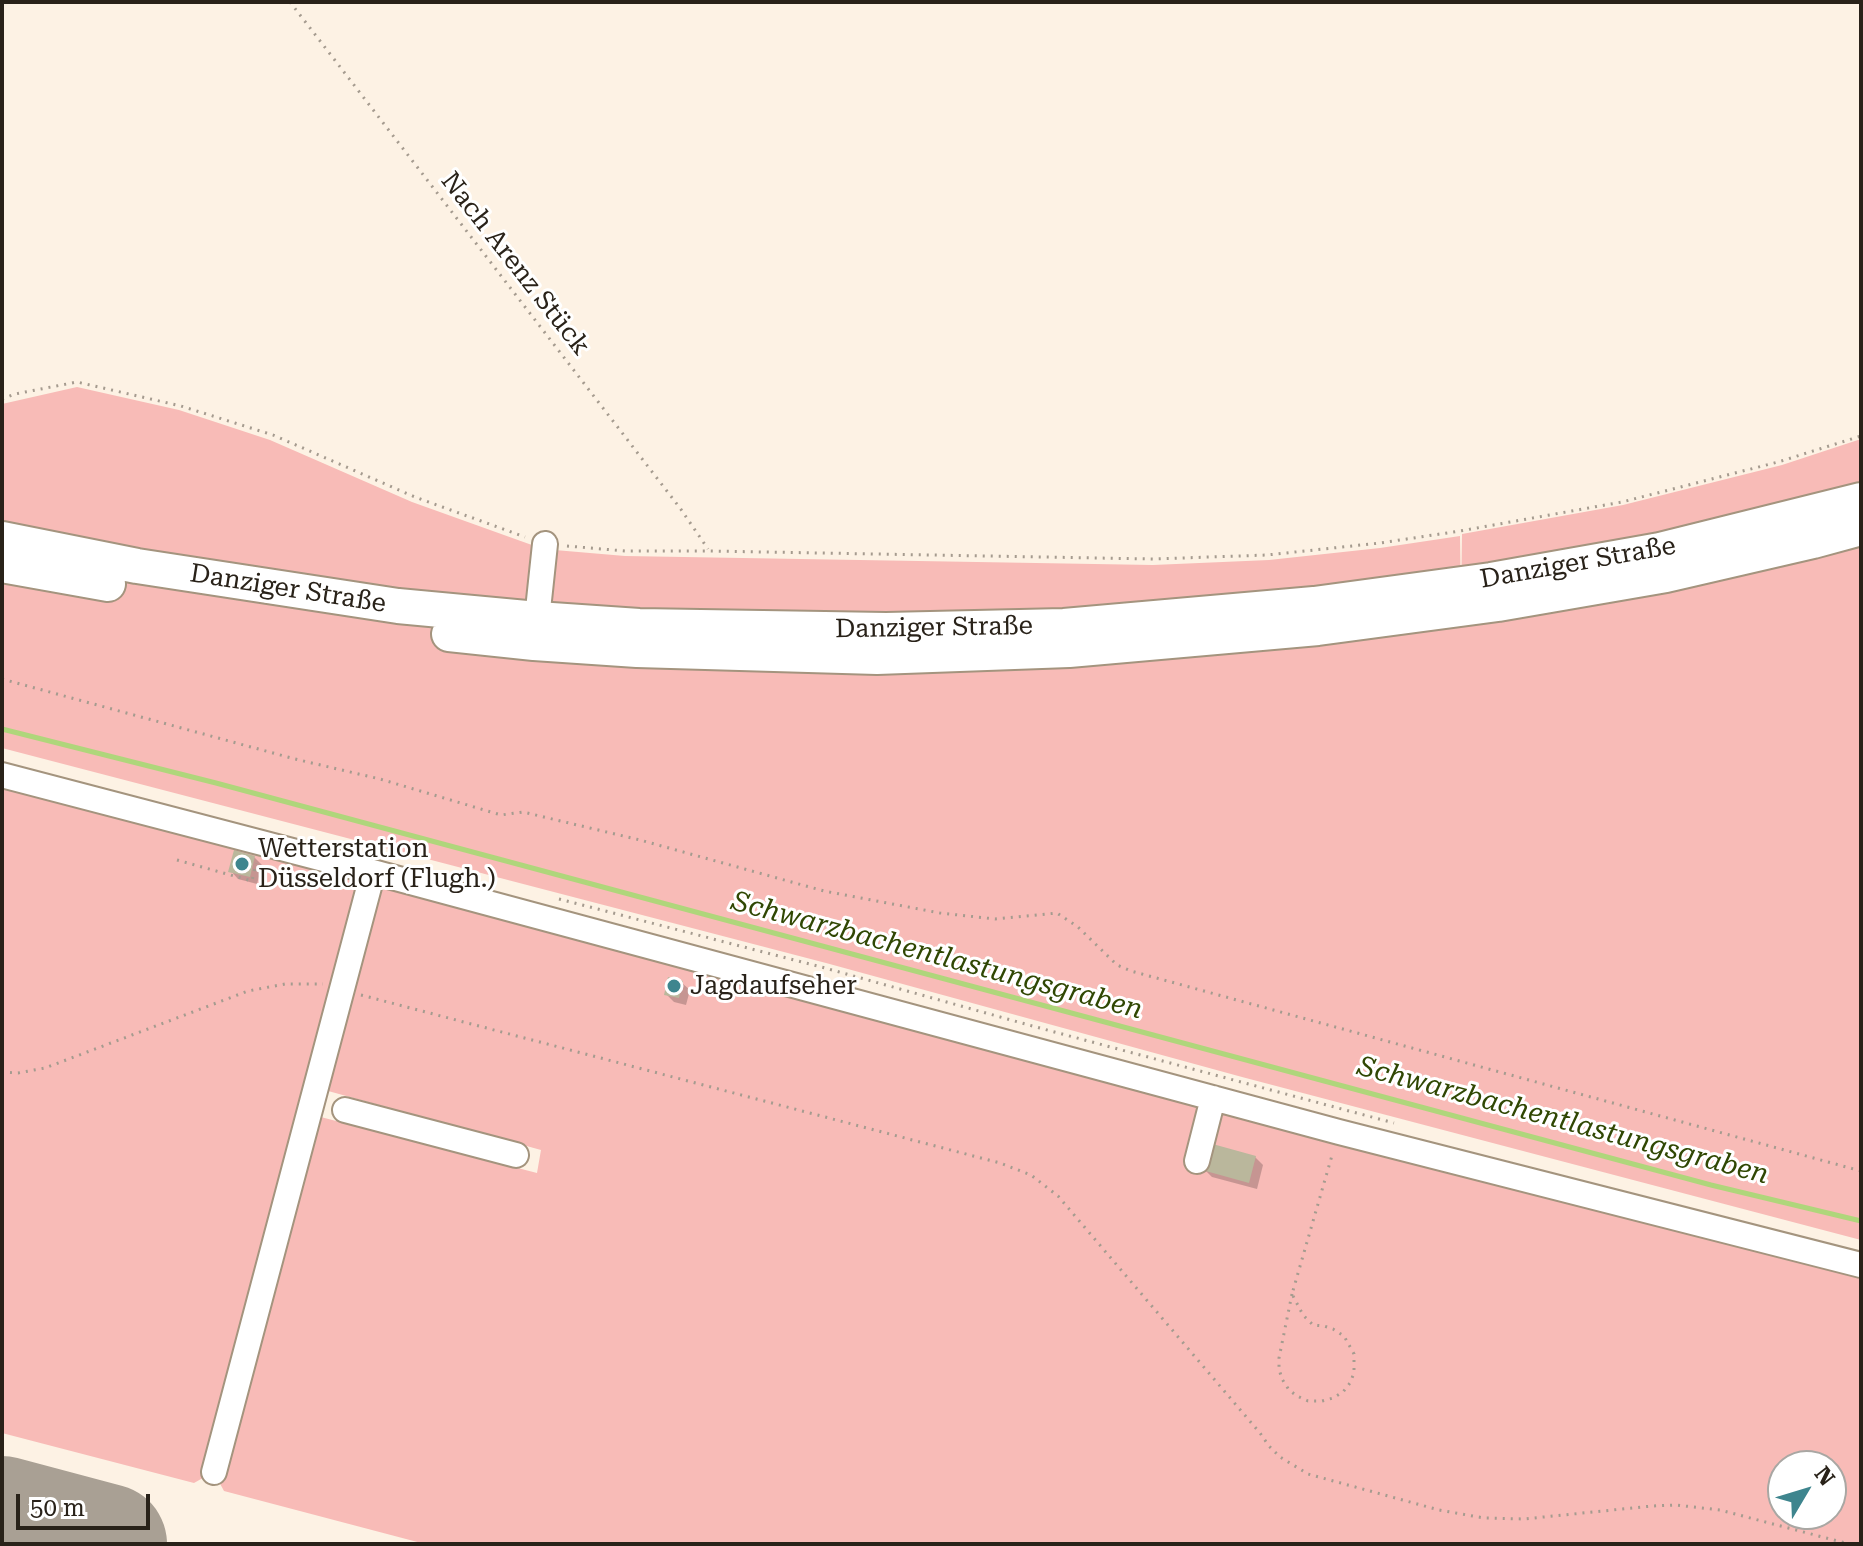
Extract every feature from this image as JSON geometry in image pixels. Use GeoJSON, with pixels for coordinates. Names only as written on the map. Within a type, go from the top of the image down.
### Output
{"type":"FeatureCollection","features":[{"type":"Feature","properties":{"kind":"highway","name":"Danziger Straße"},"geometry":{"type":"LineString","coordinates":[[2,539],[137,566],[398,606],[639,626],[886,630],[1064,626],[1314,604],[1491,580],[1660,550],[1861,500]]}},
{"type":"Feature","properties":{"kind":"highway","name":"Danziger Straße"},"geometry":{"type":"LineString","coordinates":[[2,565],[129,588],[393,628],[534,643],[637,650],[877,657],[1069,650],[1318,628],[1498,604],[1666,575],[1861,528]]}},
{"type":"Feature","properties":{"kind":"lane"},"geometry":{"type":"LineString","coordinates":[[537,619],[545,544]]}},
{"type":"Feature","properties":{"kind":"lane"},"geometry":{"type":"LineString","coordinates":[[2,775],[1339,1132],[1861,1265]]}},
{"type":"Feature","properties":{"kind":"lane"},"geometry":{"type":"LineString","coordinates":[[214,1472],[373,872]]}},
{"type":"Feature","properties":{"kind":"lane"},"geometry":{"type":"LineString","coordinates":[[1197,1161],[1213,1098]]}},
{"type":"Feature","properties":{"kind":"lane"},"geometry":{"type":"LineString","coordinates":[[345,1110],[516,1155]]}},
{"type":"Feature","properties":{"kind":"path","name":"Nach Arenz Stück"},"geometry":{"type":"LineString","coordinates":[[290,2],[680,508],[709,551]]}},
{"type":"Feature","properties":{"kind":"path"},"geometry":{"type":"LineString","coordinates":[[2,399],[77,382],[181,406],[273,435],[415,497],[545,544],[625,551],[1153,559],[1267,555],[1380,543],[1622,502],[1778,462],[1861,436]]}},
{"type":"Feature","properties":{"kind":"path"},"geometry":{"type":"LineString","coordinates":[[2,679],[295,759],[380,779],[501,815],[523,812],[640,840],[824,891],[940,913],[995,919],[1057,913],[1078,927],[1117,965],[1131,971],[1861,1171]]}},
{"type":"Feature","properties":{"kind":"path"},"geometry":{"type":"LineString","coordinates":[[177,860],[252,881],[260,844]]}},
{"type":"Feature","properties":{"kind":"path"},"geometry":{"type":"LineString","coordinates":[[551,897],[1400,1124]]}},
{"type":"Feature","properties":{"kind":"path"},"geometry":{"type":"LineString","coordinates":[[2,1072],[18,1073],[45,1068],[248,991],[285,984],[321,984],[1000,1163],[1031,1175],[1058,1196],[1269,1446],[1294,1467],[1308,1474],[1472,1516],[1524,1519],[1676,1505],[1720,1510],[1849,1544]]}},
{"type":"Feature","properties":{"kind":"path"},"geometry":{"type":"LineString","coordinates":[[1292,1294],[1303,1315],[1313,1325],[1333,1329],[1344,1336],[1354,1354],[1354,1373],[1350,1383],[1333,1398],[1308,1401],[1297,1396],[1282,1379],[1279,1358],[1292,1294],[1339,1132]]}},
{"type":"Feature","properties":{"kind":"shaded area"},"geometry":{"type":"Polygon","coordinates":[[[77,387],[179,410],[270,440],[412,502],[543,549],[625,556],[1153,565],[1269,560],[1460,536],[1461,609],[1462,534],[1623,505],[1782,465],[1861,439],[1861,1240],[1242,1077],[826,963],[2,748],[2,404],[77,387]]]}},
{"type":"Feature","properties":{"kind":"shaded area"},"geometry":{"type":"Polygon","coordinates":[[[2,785],[358,882],[208,1475],[194,1483],[2,1433],[2,785]]]}},
{"type":"Feature","properties":{"kind":"shaded area"},"geometry":{"type":"Polygon","coordinates":[[[379,887],[1861,1278],[1861,1544],[425,1544],[224,1491],[217,1478],[313,1115],[537,1173],[541,1150],[321,1089],[379,887]]]}},
{"type":"Feature","properties":{"kind":"building","name":"Wetterstation Düsseldorf (Flugh.)"},"geometry":{"type":"Polygon","coordinates":[[[234,850],[255,856],[250,877],[228,872],[234,850]]]}},
{"type":"Feature","properties":{"kind":"building","name":"Jagdaufseher"},"geometry":{"type":"Polygon","coordinates":[[[668,977],[683,981],[679,998],[664,995],[668,977]]]}},
{"type":"Feature","properties":{"kind":"building"},"geometry":{"type":"Polygon","coordinates":[[[1209,1143],[1256,1156],[1249,1183],[1202,1170],[1209,1143]]]}},
{"type":"Feature","properties":{"kind":"waterway","name":"Schwarzbachentlastungsgraben"},"geometry":{"type":"LineString","coordinates":[[2,729],[216,783],[1711,1185],[1861,1221]]}},
{"type":"Feature","properties":{"kind":"runway"},"geometry":{"type":"LineString","coordinates":[[2,1516],[107,1544]]}},
{"type":"Feature","properties":{"kind":"place","name":"Wetterstation Düsseldorf (Flugh.)"},"geometry":{"type":"Point","coordinates":[242,864]}},
{"type":"Feature","properties":{"kind":"place","name":"Jagdaufseher"},"geometry":{"type":"Point","coordinates":[674,986]}}]}
